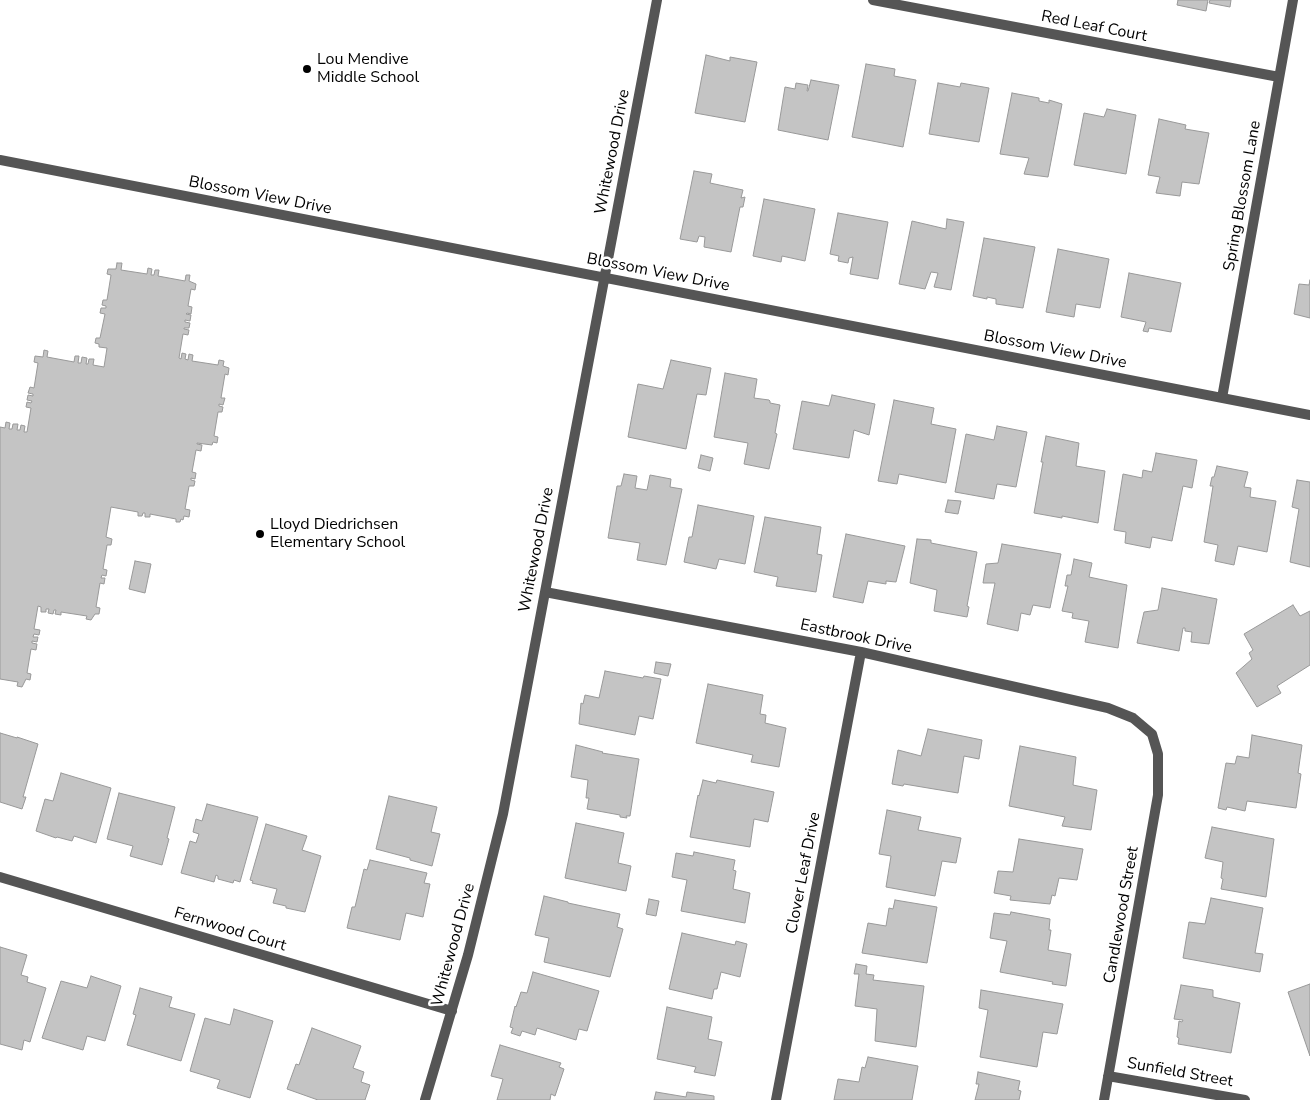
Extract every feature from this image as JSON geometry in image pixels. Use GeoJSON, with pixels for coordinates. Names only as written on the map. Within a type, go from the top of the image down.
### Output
{"type":"FeatureCollection","features":[{"type":"Feature","properties":{"kind":"street","name":"Whitewood Drive"},"geometry":{"type":"LineString","coordinates":[[425,1100],[479,915],[503,814],[657,0]]}},
{"type":"Feature","properties":{"kind":"street","name":"Red Leaf Court"},"geometry":{"type":"LineString","coordinates":[[873,0],[1279,78]]}},
{"type":"Feature","properties":{"kind":"street","name":"Spring Blossom Lane"},"geometry":{"type":"LineString","coordinates":[[1222,398],[1293,0]]}},
{"type":"Feature","properties":{"kind":"street","name":"Blossom View Drive"},"geometry":{"type":"LineString","coordinates":[[0,160],[1310,415]]}},
{"type":"Feature","properties":{"kind":"street","name":"Eastbrook Drive"},"geometry":{"type":"LineString","coordinates":[[545,592],[861,652],[1108,708],[1133,718],[1152,734]]}},
{"type":"Feature","properties":{"kind":"street","name":"Clover Leaf Drive"},"geometry":{"type":"LineString","coordinates":[[776,1100],[861,652]]}},
{"type":"Feature","properties":{"kind":"street","name":"Candlewood Street"},"geometry":{"type":"LineString","coordinates":[[1104,1100],[1158,795],[1158,754],[1152,734]]}},
{"type":"Feature","properties":{"kind":"street","name":"Fernwood Court"},"geometry":{"type":"LineString","coordinates":[[0,877],[452,1011]]}},
{"type":"Feature","properties":{"kind":"street","name":"Sunfield Street"},"geometry":{"type":"LineString","coordinates":[[1108,1076],[1245,1100]]}},
{"type":"Feature","properties":{"kind":"building"},"geometry":{"type":"Polygon","coordinates":[[[1178,0],[1208,0],[1206,11],[1177,5],[1178,0]]]}},
{"type":"Feature","properties":{"kind":"building"},"geometry":{"type":"Polygon","coordinates":[[[1210,0],[1231,0],[1230,7],[1209,3],[1210,0]]]}},
{"type":"Feature","properties":{"kind":"building"},"geometry":{"type":"Polygon","coordinates":[[[706,55],[730,61],[730,57],[757,62],[745,122],[695,113],[706,55]]]}},
{"type":"Feature","properties":{"kind":"building"},"geometry":{"type":"Polygon","coordinates":[[[866,64],[895,69],[894,76],[916,80],[903,147],[852,137],[866,64]]]}},
{"type":"Feature","properties":{"kind":"building"},"geometry":{"type":"Polygon","coordinates":[[[811,80],[839,85],[828,140],[778,130],[785,87],[795,89],[796,83],[808,85],[808,91],[811,80]]]}},
{"type":"Feature","properties":{"kind":"building"},"geometry":{"type":"Polygon","coordinates":[[[938,83],[960,87],[961,83],[989,88],[979,142],[929,134],[938,83]]]}},
{"type":"Feature","properties":{"kind":"building"},"geometry":{"type":"Polygon","coordinates":[[[1012,93],[1039,98],[1039,101],[1049,103],[1049,100],[1062,104],[1048,177],[1024,174],[1029,158],[1000,154],[1012,93]]]}},
{"type":"Feature","properties":{"kind":"building"},"geometry":{"type":"Polygon","coordinates":[[[1107,109],[1136,115],[1126,174],[1074,165],[1084,113],[1104,117],[1107,109]]]}},
{"type":"Feature","properties":{"kind":"building"},"geometry":{"type":"Polygon","coordinates":[[[1159,119],[1186,125],[1185,129],[1209,133],[1199,184],[1182,182],[1180,196],[1156,193],[1160,177],[1148,175],[1159,119]]]}},
{"type":"Feature","properties":{"kind":"building"},"geometry":{"type":"Polygon","coordinates":[[[694,171],[712,174],[710,183],[743,190],[741,198],[745,197],[743,207],[740,207],[731,252],[704,247],[705,237],[699,236],[697,242],[680,239],[694,171]]]}},
{"type":"Feature","properties":{"kind":"building"},"geometry":{"type":"Polygon","coordinates":[[[764,199],[815,209],[805,261],[782,256],[781,262],[753,256],[764,199]]]}},
{"type":"Feature","properties":{"kind":"building"},"geometry":{"type":"Polygon","coordinates":[[[838,213],[888,222],[878,279],[850,274],[853,257],[849,258],[848,263],[838,261],[839,256],[830,254],[838,213]]]}},
{"type":"Feature","properties":{"kind":"building"},"geometry":{"type":"Polygon","coordinates":[[[947,219],[964,222],[951,290],[934,287],[938,273],[931,272],[925,289],[899,284],[912,221],[946,229],[947,219]]]}},
{"type":"Feature","properties":{"kind":"building"},"geometry":{"type":"Polygon","coordinates":[[[984,238],[1035,247],[1023,308],[996,304],[996,299],[973,296],[984,238]]]}},
{"type":"Feature","properties":{"kind":"building"},"geometry":{"type":"Polygon","coordinates":[[[1058,249],[1109,259],[1100,308],[1076,304],[1074,317],[1046,312],[1058,249]]]}},
{"type":"Feature","properties":{"kind":"building"},"geometry":{"type":"Polygon","coordinates":[[[117,263],[122,263],[121,270],[147,274],[148,268],[152,269],[151,275],[154,275],[155,270],[159,270],[158,276],[185,281],[186,275],[190,275],[189,281],[196,284],[195,290],[191,289],[188,306],[192,307],[191,314],[186,314],[191,315],[190,321],[185,320],[185,322],[190,323],[189,328],[184,328],[189,330],[188,335],[183,334],[179,358],[181,359],[182,353],[186,354],[185,359],[188,360],[189,354],[193,355],[192,361],[218,365],[219,360],[224,361],[223,366],[229,368],[228,375],[225,374],[221,398],[225,398],[223,405],[219,404],[219,406],[223,407],[222,412],[218,412],[214,436],[218,437],[217,443],[213,442],[212,445],[197,443],[202,445],[201,451],[196,450],[192,472],[196,473],[195,479],[191,478],[191,480],[195,481],[194,486],[189,486],[185,509],[190,510],[189,517],[184,516],[183,520],[181,519],[180,522],[176,522],[176,519],[150,514],[150,517],[145,517],[145,513],[142,516],[138,516],[138,512],[111,507],[106,537],[112,539],[111,545],[107,545],[103,569],[107,570],[106,576],[102,575],[101,578],[105,578],[104,584],[100,583],[96,607],[100,608],[99,614],[95,614],[91,620],[86,619],[87,616],[61,612],[61,615],[55,614],[56,610],[54,610],[53,614],[48,613],[49,609],[46,609],[46,612],[41,612],[41,607],[38,606],[34,629],[40,630],[39,635],[34,634],[33,637],[38,637],[37,642],[32,641],[32,643],[37,644],[36,650],[31,649],[27,673],[31,674],[30,680],[26,679],[22,687],[17,686],[18,682],[0,679],[0,427],[5,428],[6,422],[10,423],[9,429],[12,429],[13,424],[18,424],[17,430],[20,430],[21,425],[25,426],[24,432],[27,432],[31,408],[26,407],[27,402],[31,403],[32,401],[27,400],[28,395],[33,396],[33,394],[28,393],[30,387],[34,388],[38,363],[34,362],[35,356],[43,357],[44,350],[48,351],[47,357],[74,362],[75,356],[79,356],[78,363],[81,363],[82,357],[87,358],[86,364],[88,364],[89,359],[94,359],[93,365],[104,367],[107,348],[99,347],[99,344],[95,343],[96,338],[100,338],[105,314],[100,313],[101,308],[106,308],[106,306],[102,305],[103,300],[107,300],[111,275],[107,274],[108,269],[116,269],[117,263]]]}},
{"type":"Feature","properties":{"kind":"building"},"geometry":{"type":"Polygon","coordinates":[[[1129,273],[1181,283],[1171,332],[1149,328],[1148,332],[1143,331],[1146,322],[1121,317],[1129,273]]]}},
{"type":"Feature","properties":{"kind":"building"},"geometry":{"type":"Polygon","coordinates":[[[1310,280],[1310,318],[1294,314],[1299,284],[1309,285],[1310,280]]]}},
{"type":"Feature","properties":{"kind":"building"},"geometry":{"type":"Polygon","coordinates":[[[671,360],[711,368],[706,395],[697,394],[686,449],[628,437],[638,384],[663,389],[671,360]]]}},
{"type":"Feature","properties":{"kind":"building"},"geometry":{"type":"Polygon","coordinates":[[[725,373],[757,379],[754,398],[769,400],[770,403],[780,405],[775,433],[777,434],[769,469],[744,464],[748,443],[714,437],[725,373]]]}},
{"type":"Feature","properties":{"kind":"building"},"geometry":{"type":"Polygon","coordinates":[[[832,395],[875,404],[869,435],[854,430],[849,458],[793,449],[802,401],[829,406],[832,395]]]}},
{"type":"Feature","properties":{"kind":"building"},"geometry":{"type":"Polygon","coordinates":[[[894,400],[934,408],[931,424],[956,429],[946,483],[899,474],[897,484],[878,481],[894,400]]]}},
{"type":"Feature","properties":{"kind":"building"},"geometry":{"type":"Polygon","coordinates":[[[997,426],[1027,432],[1016,487],[997,484],[994,499],[955,492],[966,434],[994,440],[997,426]]]}},
{"type":"Feature","properties":{"kind":"building"},"geometry":{"type":"Polygon","coordinates":[[[1046,436],[1079,443],[1076,466],[1105,471],[1098,523],[1034,513],[1046,436]]]}},
{"type":"Feature","properties":{"kind":"building"},"geometry":{"type":"Polygon","coordinates":[[[1156,453],[1197,460],[1192,488],[1183,486],[1172,541],[1152,537],[1150,548],[1125,543],[1126,532],[1114,530],[1123,474],[1142,478],[1143,470],[1152,472],[1156,453]]]}},
{"type":"Feature","properties":{"kind":"building"},"geometry":{"type":"Polygon","coordinates":[[[701,455],[713,458],[710,471],[698,468],[701,455]]]}},
{"type":"Feature","properties":{"kind":"building"},"geometry":{"type":"Polygon","coordinates":[[[1217,466],[1248,472],[1244,487],[1251,488],[1250,497],[1276,501],[1267,552],[1238,546],[1234,565],[1215,561],[1218,545],[1204,542],[1213,486],[1210,486],[1217,466]]]}},
{"type":"Feature","properties":{"kind":"building"},"geometry":{"type":"Polygon","coordinates":[[[624,474],[637,476],[635,488],[647,490],[650,475],[671,479],[670,487],[682,489],[666,565],[637,560],[640,543],[608,538],[617,486],[621,486],[624,474]]]}},
{"type":"Feature","properties":{"kind":"building"},"geometry":{"type":"Polygon","coordinates":[[[1297,480],[1310,482],[1310,567],[1290,562],[1299,509],[1292,507],[1297,480]]]}},
{"type":"Feature","properties":{"kind":"building"},"geometry":{"type":"Polygon","coordinates":[[[948,500],[961,501],[958,514],[945,512],[948,500]]]}},
{"type":"Feature","properties":{"kind":"building"},"geometry":{"type":"Polygon","coordinates":[[[698,505],[754,516],[745,564],[719,559],[716,569],[684,562],[689,537],[692,537],[698,505]]]}},
{"type":"Feature","properties":{"kind":"building"},"geometry":{"type":"Polygon","coordinates":[[[765,517],[821,527],[817,554],[822,555],[816,592],[776,586],[778,577],[754,572],[765,517]]]}},
{"type":"Feature","properties":{"kind":"building"},"geometry":{"type":"Polygon","coordinates":[[[846,534],[905,546],[896,582],[886,581],[886,584],[868,581],[863,603],[833,597],[846,534]]]}},
{"type":"Feature","properties":{"kind":"building"},"geometry":{"type":"Polygon","coordinates":[[[917,539],[931,540],[931,543],[977,552],[967,606],[969,607],[967,617],[934,611],[937,590],[910,583],[917,539]]]}},
{"type":"Feature","properties":{"kind":"building"},"geometry":{"type":"Polygon","coordinates":[[[1002,544],[1061,554],[1050,608],[1033,605],[1030,615],[1021,613],[1018,631],[987,624],[995,583],[983,583],[986,564],[998,563],[1002,544]]]}},
{"type":"Feature","properties":{"kind":"building"},"geometry":{"type":"Polygon","coordinates":[[[1074,559],[1092,563],[1089,577],[1127,585],[1118,648],[1085,642],[1089,621],[1072,618],[1073,613],[1062,611],[1068,586],[1065,586],[1067,575],[1071,575],[1074,559]]]}},
{"type":"Feature","properties":{"kind":"building"},"geometry":{"type":"Polygon","coordinates":[[[135,561],[151,564],[145,593],[129,589],[135,561]]]}},
{"type":"Feature","properties":{"kind":"building"},"geometry":{"type":"Polygon","coordinates":[[[1162,588],[1217,599],[1209,644],[1191,642],[1192,632],[1185,631],[1185,628],[1183,628],[1179,651],[1137,643],[1144,612],[1158,610],[1162,588]]]}},
{"type":"Feature","properties":{"kind":"building"},"geometry":{"type":"Polygon","coordinates":[[[1293,605],[1300,616],[1310,611],[1310,665],[1277,686],[1281,693],[1257,707],[1236,673],[1252,659],[1249,653],[1253,650],[1244,634],[1293,605]]]}},
{"type":"Feature","properties":{"kind":"building"},"geometry":{"type":"Polygon","coordinates":[[[656,662],[671,664],[668,676],[654,673],[656,662]]]}},
{"type":"Feature","properties":{"kind":"building"},"geometry":{"type":"Polygon","coordinates":[[[605,671],[643,678],[644,676],[661,679],[653,719],[639,716],[635,735],[579,724],[581,703],[583,704],[585,695],[599,698],[605,671]]]}},
{"type":"Feature","properties":{"kind":"building"},"geometry":{"type":"Polygon","coordinates":[[[708,684],[763,695],[760,714],[766,715],[765,723],[786,728],[779,767],[751,762],[753,755],[696,743],[708,684]]]}},
{"type":"Feature","properties":{"kind":"building"},"geometry":{"type":"Polygon","coordinates":[[[928,729],[982,740],[979,759],[964,756],[958,793],[904,784],[903,786],[892,784],[898,750],[921,756],[928,729]]]}},
{"type":"Feature","properties":{"kind":"building"},"geometry":{"type":"Polygon","coordinates":[[[0,733],[38,744],[23,797],[26,797],[22,809],[0,802],[0,733]]]}},
{"type":"Feature","properties":{"kind":"building"},"geometry":{"type":"Polygon","coordinates":[[[1252,735],[1302,745],[1298,773],[1301,774],[1296,808],[1247,801],[1245,811],[1227,807],[1226,810],[1218,808],[1226,763],[1235,764],[1237,756],[1249,758],[1252,735]]]}},
{"type":"Feature","properties":{"kind":"building"},"geometry":{"type":"Polygon","coordinates":[[[576,745],[602,753],[639,759],[630,816],[626,816],[627,818],[620,817],[620,815],[587,809],[589,798],[586,798],[588,780],[571,777],[576,745]]]}},
{"type":"Feature","properties":{"kind":"building"},"geometry":{"type":"Polygon","coordinates":[[[1020,746],[1076,757],[1073,785],[1097,790],[1091,830],[1062,826],[1065,817],[1009,806],[1020,746]]]}},
{"type":"Feature","properties":{"kind":"building"},"geometry":{"type":"Polygon","coordinates":[[[61,773],[111,788],[96,843],[74,836],[72,841],[56,838],[36,831],[45,799],[53,801],[61,773]]]}},
{"type":"Feature","properties":{"kind":"building"},"geometry":{"type":"Polygon","coordinates":[[[703,780],[716,783],[717,780],[774,792],[768,822],[754,819],[750,847],[690,837],[698,795],[703,780]]]}},
{"type":"Feature","properties":{"kind":"building"},"geometry":{"type":"Polygon","coordinates":[[[119,793],[175,807],[162,865],[130,856],[133,846],[107,839],[119,793]]]}},
{"type":"Feature","properties":{"kind":"building"},"geometry":{"type":"Polygon","coordinates":[[[389,796],[437,807],[431,832],[440,834],[432,866],[376,849],[389,796]]]}},
{"type":"Feature","properties":{"kind":"building"},"geometry":{"type":"Polygon","coordinates":[[[207,804],[258,817],[240,882],[234,880],[233,883],[218,879],[216,875],[214,882],[181,873],[190,841],[196,843],[199,834],[193,832],[196,819],[202,821],[207,804]]]}},
{"type":"Feature","properties":{"kind":"building"},"geometry":{"type":"Polygon","coordinates":[[[887,810],[921,817],[918,830],[961,838],[956,863],[942,861],[935,896],[886,887],[891,856],[879,854],[887,810]]]}},
{"type":"Feature","properties":{"kind":"building"},"geometry":{"type":"Polygon","coordinates":[[[576,823],[624,833],[618,863],[631,866],[626,891],[565,878],[576,823]]]}},
{"type":"Feature","properties":{"kind":"building"},"geometry":{"type":"Polygon","coordinates":[[[266,824],[307,836],[302,850],[321,856],[305,912],[273,903],[277,889],[252,883],[253,881],[250,880],[266,824]]]}},
{"type":"Feature","properties":{"kind":"building"},"geometry":{"type":"Polygon","coordinates":[[[1212,827],[1274,839],[1266,897],[1221,889],[1223,862],[1205,858],[1212,827]]]}},
{"type":"Feature","properties":{"kind":"building"},"geometry":{"type":"Polygon","coordinates":[[[1019,839],[1083,849],[1077,880],[1059,878],[1055,896],[1052,895],[1050,904],[1010,900],[1011,896],[994,893],[998,871],[1013,872],[1019,839]]]}},
{"type":"Feature","properties":{"kind":"building"},"geometry":{"type":"Polygon","coordinates":[[[694,852],[735,860],[733,870],[736,871],[733,889],[750,893],[745,923],[681,911],[687,880],[672,877],[676,853],[693,856],[694,852]]]}},
{"type":"Feature","properties":{"kind":"building"},"geometry":{"type":"Polygon","coordinates":[[[370,860],[427,873],[424,883],[430,884],[423,917],[406,913],[400,940],[347,928],[352,907],[355,907],[364,869],[367,870],[370,860]]]}},
{"type":"Feature","properties":{"kind":"building"},"geometry":{"type":"Polygon","coordinates":[[[544,896],[620,914],[617,927],[623,929],[610,977],[544,962],[549,938],[535,935],[544,896]]]}},
{"type":"Feature","properties":{"kind":"building"},"geometry":{"type":"Polygon","coordinates":[[[1211,898],[1263,908],[1255,953],[1263,954],[1260,972],[1183,958],[1189,922],[1205,924],[1211,898]]]}},
{"type":"Feature","properties":{"kind":"building"},"geometry":{"type":"Polygon","coordinates":[[[649,899],[659,901],[656,916],[646,914],[649,899]]]}},
{"type":"Feature","properties":{"kind":"building"},"geometry":{"type":"Polygon","coordinates":[[[895,900],[937,907],[927,963],[862,953],[868,923],[886,926],[889,908],[893,909],[895,900]]]}},
{"type":"Feature","properties":{"kind":"building"},"geometry":{"type":"Polygon","coordinates":[[[1011,912],[1050,919],[1049,930],[1051,930],[1048,950],[1071,954],[1066,986],[1000,972],[1007,941],[990,938],[994,913],[1010,915],[1011,912]]]}},
{"type":"Feature","properties":{"kind":"building"},"geometry":{"type":"Polygon","coordinates":[[[682,933],[735,945],[736,941],[747,944],[740,977],[721,972],[717,989],[714,989],[712,999],[669,989],[682,933]]]}},
{"type":"Feature","properties":{"kind":"building"},"geometry":{"type":"Polygon","coordinates":[[[0,947],[27,955],[21,975],[28,977],[27,982],[46,988],[30,1042],[24,1040],[22,1050],[0,1044],[0,947]]]}},
{"type":"Feature","properties":{"kind":"building"},"geometry":{"type":"Polygon","coordinates":[[[856,964],[867,966],[866,974],[874,975],[873,980],[924,986],[916,1047],[875,1041],[877,1009],[855,1006],[859,974],[854,974],[856,964]]]}},
{"type":"Feature","properties":{"kind":"building"},"geometry":{"type":"Polygon","coordinates":[[[533,972],[599,991],[587,1031],[579,1029],[576,1040],[537,1028],[535,1035],[522,1031],[520,1036],[511,1033],[513,1028],[510,1027],[515,1006],[521,992],[527,993],[533,972]]]}},
{"type":"Feature","properties":{"kind":"building"},"geometry":{"type":"Polygon","coordinates":[[[91,976],[121,986],[105,1041],[87,1036],[83,1050],[42,1038],[61,981],[87,988],[91,976]]]}},
{"type":"Feature","properties":{"kind":"building"},"geometry":{"type":"Polygon","coordinates":[[[1310,984],[1310,1056],[1288,992],[1310,984]]]}},
{"type":"Feature","properties":{"kind":"building"},"geometry":{"type":"Polygon","coordinates":[[[1181,985],[1213,990],[1213,997],[1240,1003],[1231,1053],[1178,1044],[1179,1021],[1182,1022],[1183,1020],[1174,1019],[1181,985]]]}},
{"type":"Feature","properties":{"kind":"building"},"geometry":{"type":"Polygon","coordinates":[[[140,988],[172,997],[169,1007],[195,1014],[181,1061],[127,1045],[136,1015],[133,1014],[140,988]]]}},
{"type":"Feature","properties":{"kind":"building"},"geometry":{"type":"Polygon","coordinates":[[[981,990],[1063,1004],[1057,1034],[1043,1032],[1037,1067],[980,1057],[988,1010],[979,1008],[981,990]]]}},
{"type":"Feature","properties":{"kind":"building"},"geometry":{"type":"Polygon","coordinates":[[[667,1007],[712,1017],[708,1039],[722,1042],[715,1076],[694,1072],[696,1067],[657,1059],[667,1007]]]}},
{"type":"Feature","properties":{"kind":"building"},"geometry":{"type":"Polygon","coordinates":[[[234,1009],[273,1021],[250,1098],[217,1088],[220,1080],[190,1071],[205,1018],[230,1025],[234,1009]]]}},
{"type":"Feature","properties":{"kind":"building"},"geometry":{"type":"Polygon","coordinates":[[[312,1028],[361,1046],[353,1068],[364,1072],[361,1082],[370,1085],[365,1100],[318,1100],[287,1089],[296,1064],[299,1065],[312,1028]]]}},
{"type":"Feature","properties":{"kind":"building"},"geometry":{"type":"Polygon","coordinates":[[[500,1045],[561,1063],[559,1067],[564,1069],[555,1096],[551,1094],[550,1100],[497,1100],[503,1079],[491,1076],[500,1045]]]}},
{"type":"Feature","properties":{"kind":"building"},"geometry":{"type":"Polygon","coordinates":[[[868,1057],[918,1066],[912,1100],[834,1100],[838,1079],[859,1082],[862,1067],[865,1068],[868,1057]]]}},
{"type":"Feature","properties":{"kind":"building"},"geometry":{"type":"Polygon","coordinates":[[[978,1072],[1020,1081],[1018,1090],[1021,1091],[1019,1100],[975,1100],[979,1084],[976,1084],[978,1072]]]}},
{"type":"Feature","properties":{"kind":"building"},"geometry":{"type":"Polygon","coordinates":[[[656,1092],[686,1097],[687,1092],[714,1096],[714,1100],[654,1100],[656,1092]]]}},
{"type":"Feature","properties":{"kind":"place","name":"Lou Mendive Middle School"},"geometry":{"type":"Point","coordinates":[307,69]}},
{"type":"Feature","properties":{"kind":"place","name":"Lloyd Diedrichsen Elementary School"},"geometry":{"type":"Point","coordinates":[260,534]}}]}
